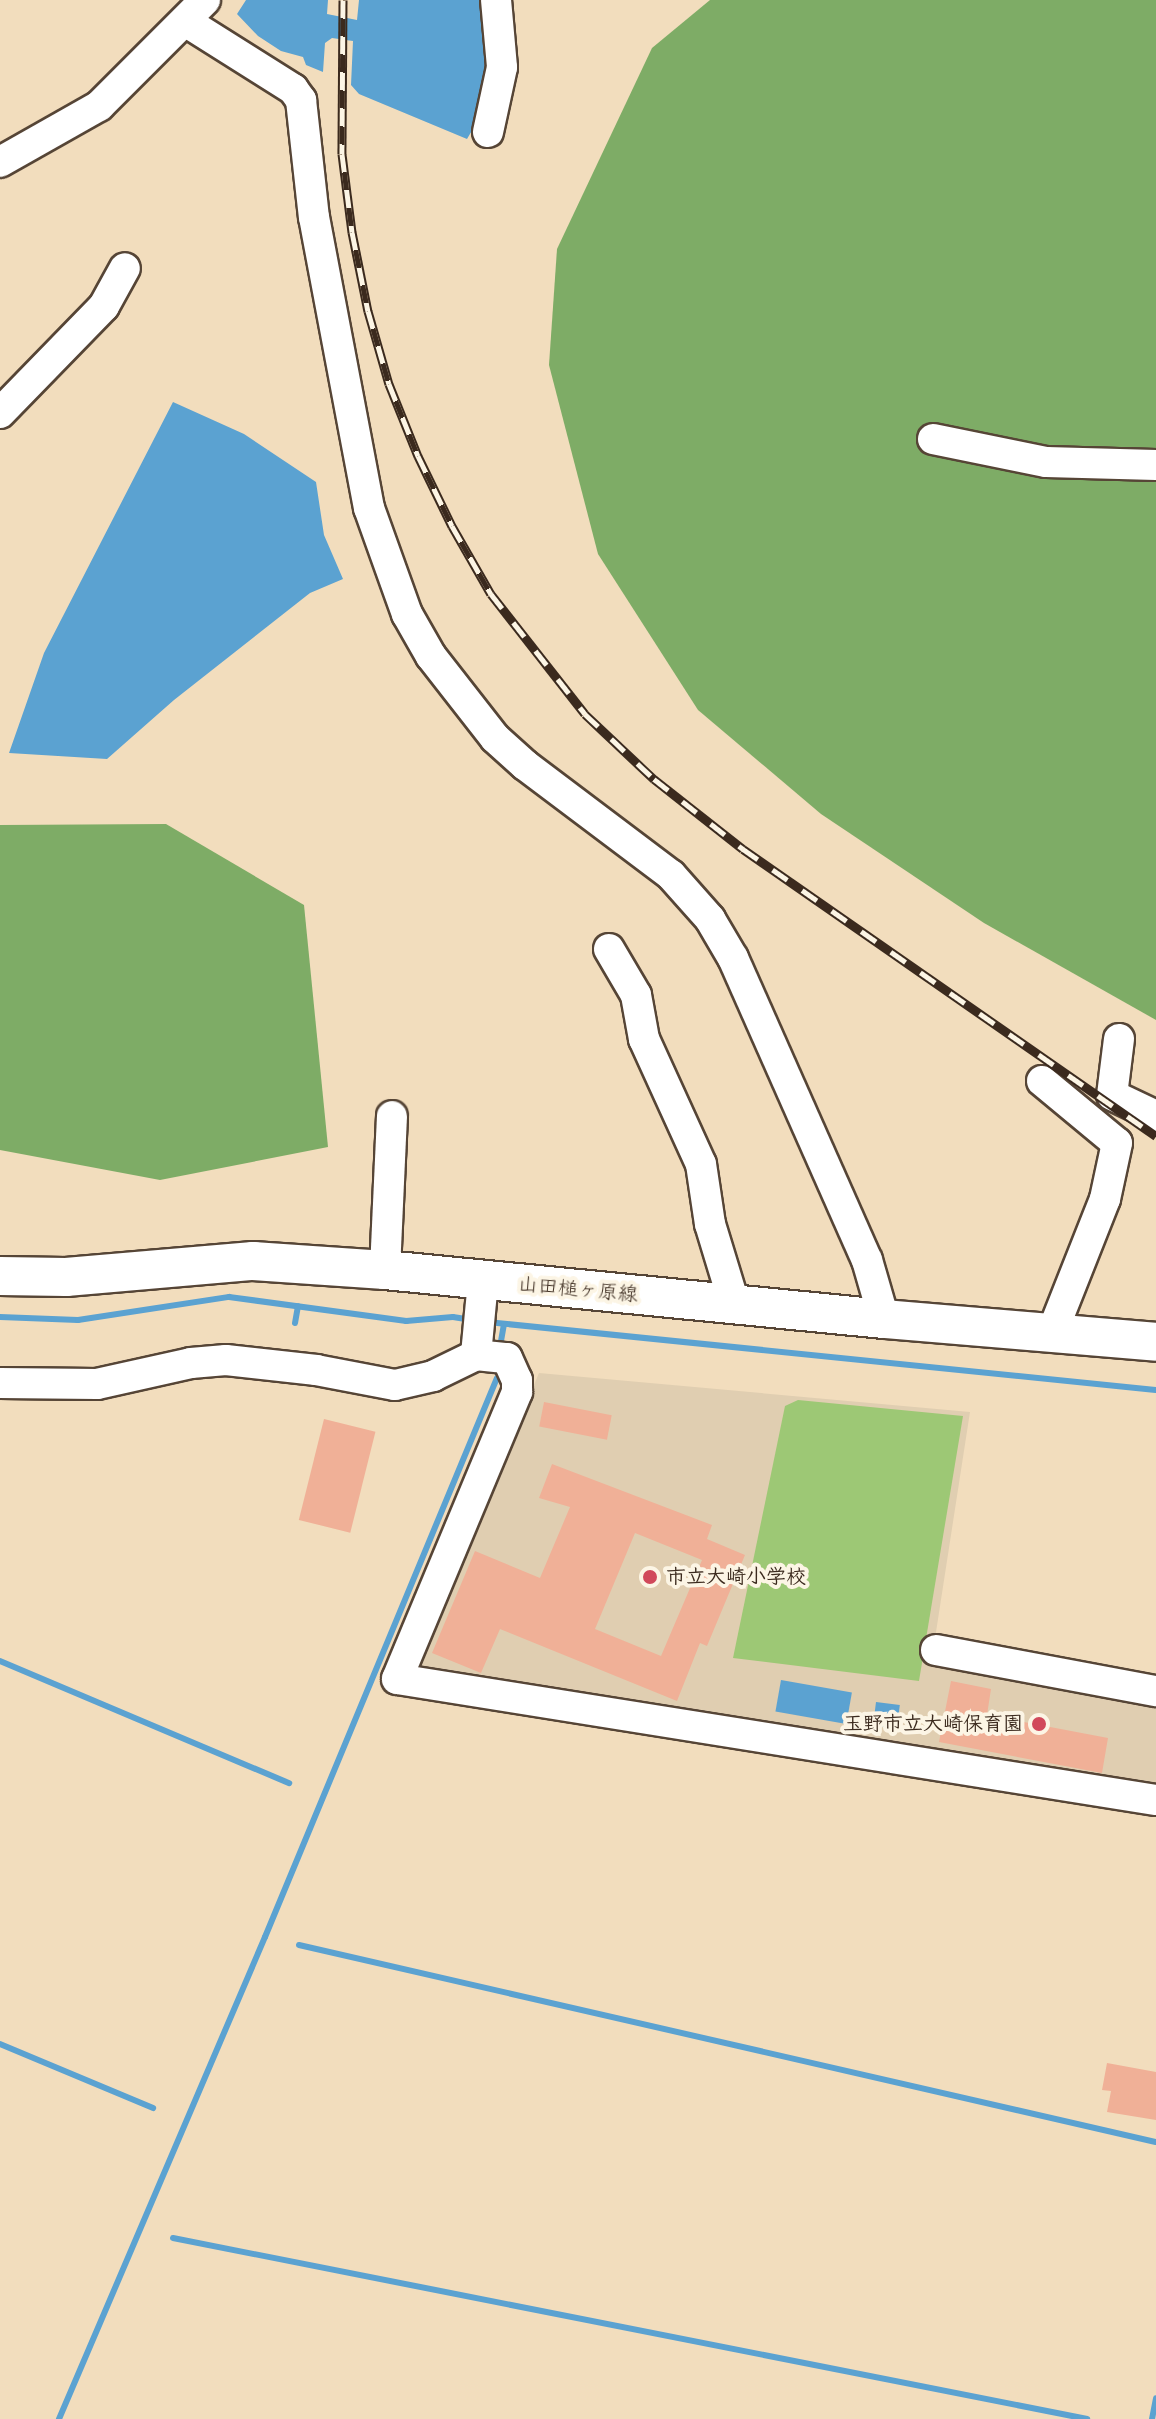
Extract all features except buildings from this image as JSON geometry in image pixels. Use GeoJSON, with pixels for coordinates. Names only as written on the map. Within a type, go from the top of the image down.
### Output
{"type":"FeatureCollection","features":[{"type":"Feature","properties":{"kind":"main road","name":"山田槌ヶ原線"},"geometry":{"type":"LineString","coordinates":[[0,1276],[66,1277],[253,1261],[385,1270],[1156,1342]]}},
{"type":"Feature","properties":{"kind":"street"},"geometry":{"type":"LineString","coordinates":[[488,132],[502,67],[496,0]]}},
{"type":"Feature","properties":{"kind":"street"},"geometry":{"type":"LineString","coordinates":[[0,162],[99,106],[195,10],[293,89],[301,100],[314,217],[369,508],[407,614],[440,668],[495,738],[525,765],[671,875],[710,919],[733,958],[867,1260],[884,1319]]}},
{"type":"Feature","properties":{"kind":"street"},"geometry":{"type":"LineString","coordinates":[[0,413],[104,306],[125,268]]}},
{"type":"Feature","properties":{"kind":"street"},"geometry":{"type":"LineString","coordinates":[[933,439],[1046,462],[1156,465]]}},
{"type":"Feature","properties":{"kind":"street"},"geometry":{"type":"LineString","coordinates":[[609,949],[636,995],[644,1039],[701,1164],[710,1224],[734,1303]]}},
{"type":"Feature","properties":{"kind":"street"},"geometry":{"type":"LineString","coordinates":[[1119,1039],[1112,1095],[1156,1116]]}},
{"type":"Feature","properties":{"kind":"street"},"geometry":{"type":"LineString","coordinates":[[1042,1081],[1117,1143],[1105,1199],[1052,1333]]}},
{"type":"Feature","properties":{"kind":"street"},"geometry":{"type":"LineString","coordinates":[[385,1270],[392,1116]]}},
{"type":"Feature","properties":{"kind":"street"},"geometry":{"type":"LineString","coordinates":[[477,1348],[483,1281]]}},
{"type":"Feature","properties":{"kind":"street"},"geometry":{"type":"LineString","coordinates":[[0,1383],[97,1384],[191,1363],[226,1360],[316,1370],[395,1385],[433,1376],[477,1348]]}},
{"type":"Feature","properties":{"kind":"street"},"geometry":{"type":"LineString","coordinates":[[477,1348],[507,1358],[517,1380],[517,1392],[397,1679],[1156,1800]]}},
{"type":"Feature","properties":{"kind":"street"},"geometry":{"type":"LineString","coordinates":[[936,1650],[1156,1691]]}},
{"type":"Feature","properties":{"kind":"shaded area"},"geometry":{"type":"Polygon","coordinates":[[[539,1373],[970,1412],[932,1658],[1156,1699],[1156,1786],[413,1673],[539,1373]]]}},
{"type":"Feature","properties":{"kind":"green space"},"geometry":{"type":"Polygon","coordinates":[[[710,0],[1156,0],[1156,1020],[984,923],[821,814],[698,710],[598,554],[549,365],[557,249],[652,48],[710,0]]]}},
{"type":"Feature","properties":{"kind":"green space"},"geometry":{"type":"Polygon","coordinates":[[[166,824],[304,905],[328,1147],[160,1180],[0,1150],[0,825],[166,824]]]}},
{"type":"Feature","properties":{"kind":"green space"},"geometry":{"type":"Polygon","coordinates":[[[798,1400],[963,1416],[919,1681],[733,1658],[785,1406],[798,1400]]]}},
{"type":"Feature","properties":{"kind":"water"},"geometry":{"type":"Polygon","coordinates":[[[246,0],[328,0],[327,14],[357,20],[359,0],[488,0],[494,52],[477,122],[467,139],[359,94],[351,85],[353,41],[332,38],[325,43],[323,72],[306,65],[303,57],[281,51],[258,36],[237,14],[246,0]]]}},
{"type":"Feature","properties":{"kind":"water"},"geometry":{"type":"Polygon","coordinates":[[[173,402],[244,434],[316,482],[324,535],[343,579],[310,593],[174,700],[107,759],[9,753],[44,653],[173,402]]]}},
{"type":"Feature","properties":{"kind":"water"},"geometry":{"type":"Polygon","coordinates":[[[781,1680],[852,1693],[846,1724],[775,1712],[781,1680]]]}},
{"type":"Feature","properties":{"kind":"water"},"geometry":{"type":"Polygon","coordinates":[[[876,1702],[900,1705],[897,1729],[873,1726],[876,1702]]]}},
{"type":"Feature","properties":{"kind":"waterway"},"geometry":{"type":"LineString","coordinates":[[0,1317],[78,1320],[229,1297],[406,1321],[453,1317],[472,1320]]}},
{"type":"Feature","properties":{"kind":"waterway"},"geometry":{"type":"LineString","coordinates":[[295,1323],[298,1306]]}},
{"type":"Feature","properties":{"kind":"waterway"},"geometry":{"type":"LineString","coordinates":[[487,1322],[1156,1390]]}},
{"type":"Feature","properties":{"kind":"waterway"},"geometry":{"type":"LineString","coordinates":[[501,1341],[504,1324]]}},
{"type":"Feature","properties":{"kind":"waterway"},"geometry":{"type":"LineString","coordinates":[[59,2419],[265,1937],[497,1378]]}},
{"type":"Feature","properties":{"kind":"waterway"},"geometry":{"type":"LineString","coordinates":[[0,1661],[289,1783]]}},
{"type":"Feature","properties":{"kind":"waterway"},"geometry":{"type":"LineString","coordinates":[[299,1945],[1156,2142]]}},
{"type":"Feature","properties":{"kind":"waterway"},"geometry":{"type":"LineString","coordinates":[[0,2044],[153,2108]]}},
{"type":"Feature","properties":{"kind":"waterway"},"geometry":{"type":"LineString","coordinates":[[173,2238],[1087,2419]]}},
{"type":"Feature","properties":{"kind":"waterway"},"geometry":{"type":"LineString","coordinates":[[1152,2419],[1156,2398]]}},
{"type":"Feature","properties":{"kind":"railway"},"geometry":{"type":"LineString","coordinates":[[343,0],[342,154],[352,232],[368,311],[389,384],[418,456],[452,526],[491,594],[585,714],[654,779],[743,849],[1156,1136]]}},
{"type":"Feature","properties":{"kind":"place","name":"市立大崎小学校"},"geometry":{"type":"Point","coordinates":[650,1577]}},
{"type":"Feature","properties":{"kind":"place","name":"玉野市立大崎保育園"},"geometry":{"type":"Point","coordinates":[1039,1724]}}]}
